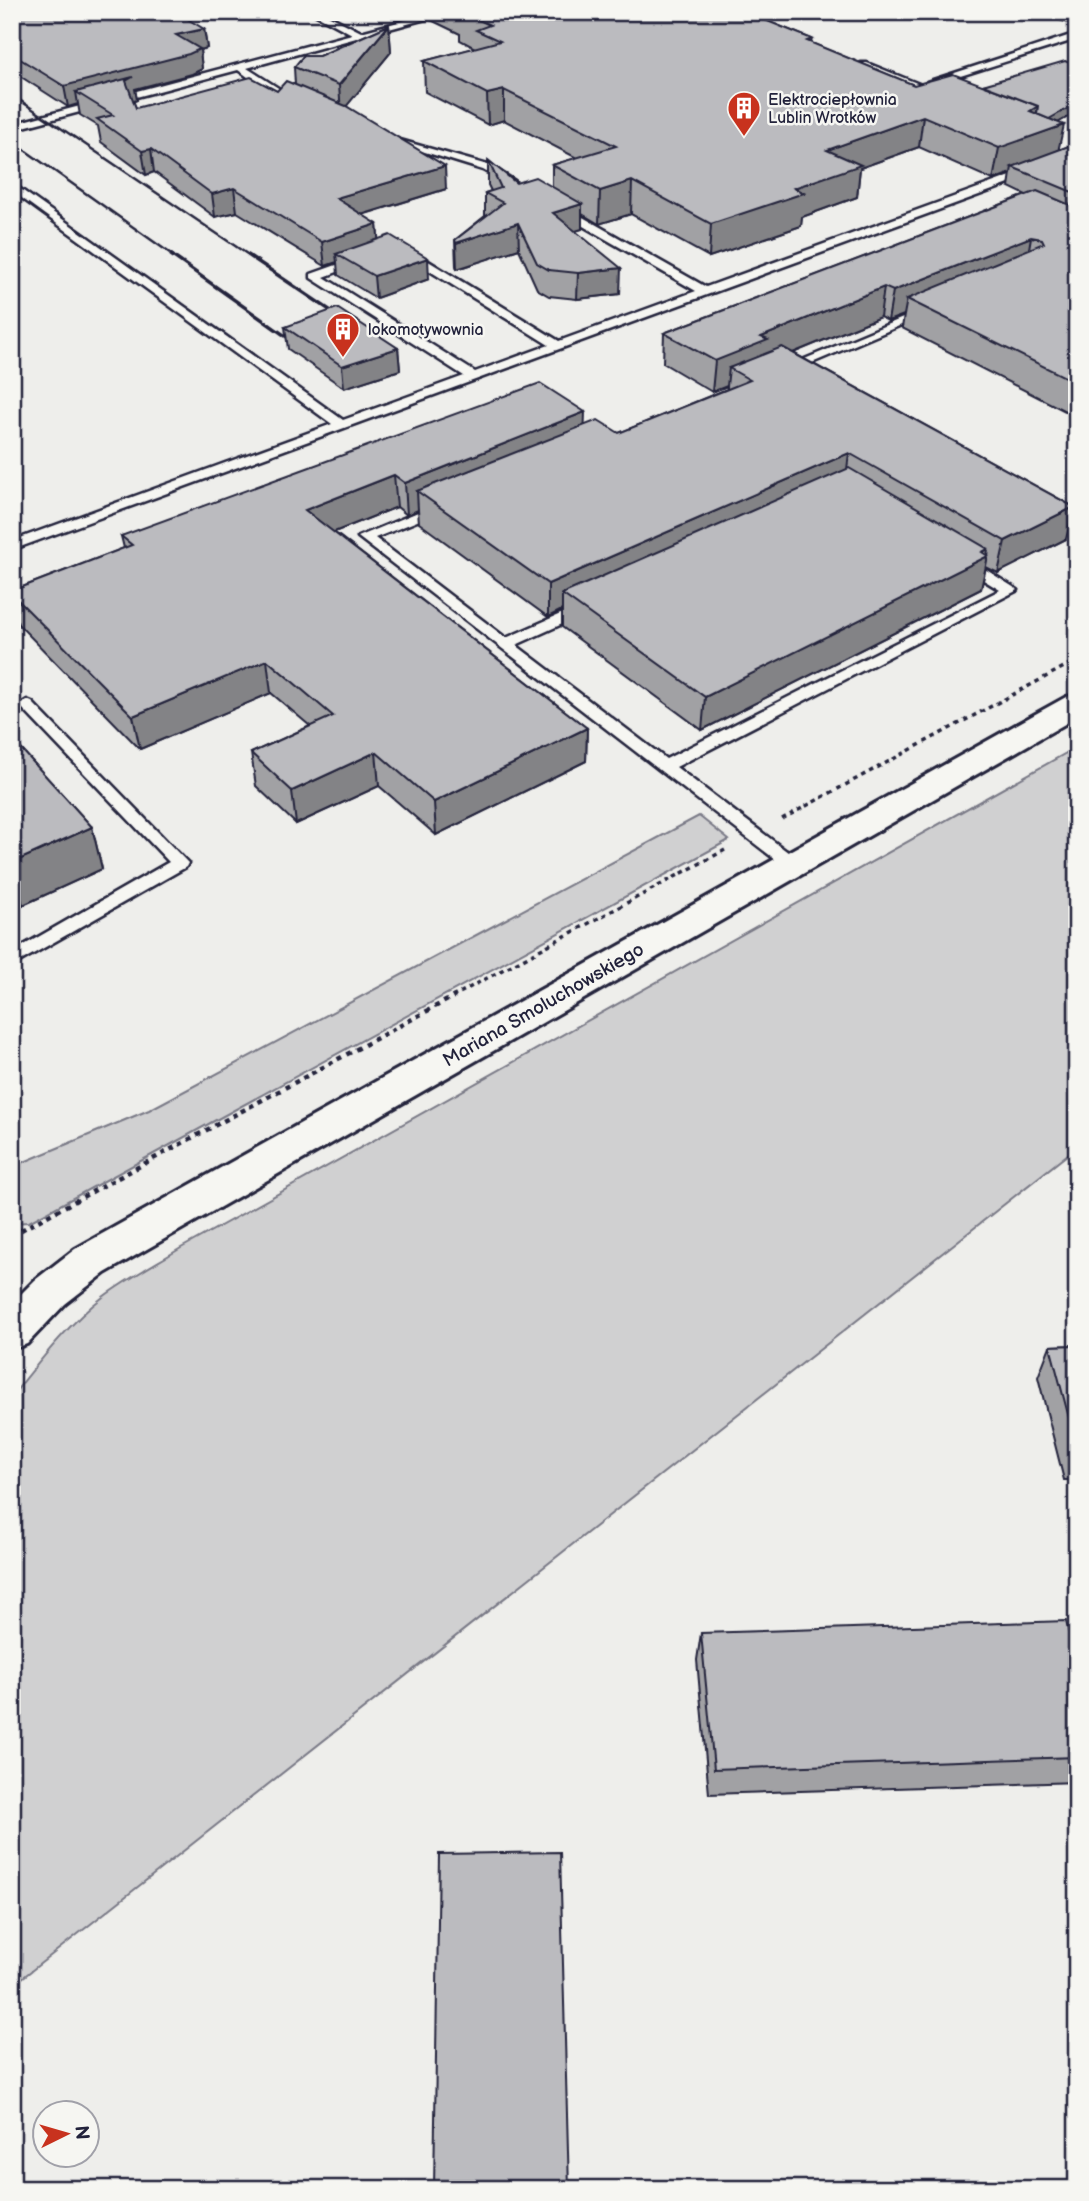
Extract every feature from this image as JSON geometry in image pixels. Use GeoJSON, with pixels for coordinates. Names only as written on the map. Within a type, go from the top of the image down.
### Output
{"type":"FeatureCollection","features":[{"type":"Feature","properties":{"kind":"street"},"geometry":{"type":"LineString","coordinates":[[1059,12],[1077,18]]}},
{"type":"Feature","properties":{"kind":"street","name":"Mariana Smoluchowskiego"},"geometry":{"type":"LineString","coordinates":[[14,1321],[90,1261],[1077,704]]}},
{"type":"Feature","properties":{"kind":"lane"},"geometry":{"type":"LineString","coordinates":[[315,12],[360,35]]}},
{"type":"Feature","properties":{"kind":"lane"},"geometry":{"type":"LineString","coordinates":[[12,127],[447,12]]}},
{"type":"Feature","properties":{"kind":"lane"},"geometry":{"type":"LineString","coordinates":[[919,86],[1077,36]]}},
{"type":"Feature","properties":{"kind":"lane"},"geometry":{"type":"LineString","coordinates":[[850,60],[932,91]]}},
{"type":"Feature","properties":{"kind":"lane"},"geometry":{"type":"LineString","coordinates":[[239,67],[280,93],[316,108]]}},
{"type":"Feature","properties":{"kind":"lane"},"geometry":{"type":"LineString","coordinates":[[374,132],[408,145],[488,168],[523,188]]}},
{"type":"Feature","properties":{"kind":"lane"},"geometry":{"type":"LineString","coordinates":[[12,546],[706,292],[1075,150]]}},
{"type":"Feature","properties":{"kind":"lane"},"geometry":{"type":"LineString","coordinates":[[12,186],[343,426]]}},
{"type":"Feature","properties":{"kind":"lane"},"geometry":{"type":"LineString","coordinates":[[546,201],[706,292]]}},
{"type":"Feature","properties":{"kind":"lane"},"geometry":{"type":"LineString","coordinates":[[398,247],[559,346]]}},
{"type":"Feature","properties":{"kind":"lane"},"geometry":{"type":"LineString","coordinates":[[374,255],[315,276],[475,377]]}},
{"type":"Feature","properties":{"kind":"lane"},"geometry":{"type":"LineString","coordinates":[[771,375],[803,368],[939,307]]}},
{"type":"Feature","properties":{"kind":"lane"},"geometry":{"type":"LineString","coordinates":[[454,502],[365,537],[791,863]]}},
{"type":"Feature","properties":{"kind":"lane"},"geometry":{"type":"LineString","coordinates":[[666,766],[1011,590],[952,555]]}},
{"type":"Feature","properties":{"kind":"lane"},"geometry":{"type":"LineString","coordinates":[[505,644],[606,599]]}},
{"type":"Feature","properties":{"kind":"lane"},"geometry":{"type":"LineString","coordinates":[[12,960],[180,863],[27,705]]}},
{"type":"Feature","properties":{"kind":"path"},"geometry":{"type":"LineString","coordinates":[[12,1235],[1077,660]]}},
{"type":"Feature","properties":{"kind":"shaded area"},"geometry":{"type":"Polygon","coordinates":[[[1077,747],[1077,1147],[12,1986],[12,1396],[55,1344],[103,1297],[181,1248],[1077,747]]]}},
{"type":"Feature","properties":{"kind":"shaded area"},"geometry":{"type":"Polygon","coordinates":[[[699,816],[729,840],[29,1222],[12,1223],[12,1167],[149,1110],[699,816]]]}},
{"type":"Feature","properties":{"kind":"building"},"geometry":{"type":"Polygon","coordinates":[[[12,12],[176,12],[204,29],[176,35],[200,49],[189,54],[64,86],[12,54],[12,12]]]}},
{"type":"Feature","properties":{"kind":"building"},"geometry":{"type":"Polygon","coordinates":[[[461,12],[745,12],[914,85],[953,74],[1038,106],[1030,111],[1064,125],[999,148],[923,116],[827,150],[861,165],[794,188],[804,193],[711,224],[632,181],[600,191],[552,165],[616,146],[504,90],[487,94],[424,61],[500,41],[476,30],[490,25],[461,12]]]}},
{"type":"Feature","properties":{"kind":"building"},"geometry":{"type":"Polygon","coordinates":[[[389,25],[339,85],[294,67],[303,56],[319,56],[389,25]]]}},
{"type":"Feature","properties":{"kind":"building"},"geometry":{"type":"Polygon","coordinates":[[[1065,61],[1077,66],[1077,103],[1049,119],[1037,114],[1038,106],[983,85],[1065,61]]]}},
{"type":"Feature","properties":{"kind":"building"},"geometry":{"type":"Polygon","coordinates":[[[133,77],[126,81],[136,108],[251,77],[277,91],[286,81],[346,106],[445,166],[336,198],[377,224],[322,242],[234,188],[212,194],[151,149],[142,151],[97,119],[113,115],[76,92],[133,77]]]}},
{"type":"Feature","properties":{"kind":"building"},"geometry":{"type":"Polygon","coordinates":[[[1077,143],[1077,194],[1012,167],[1077,143]]]}},
{"type":"Feature","properties":{"kind":"building"},"geometry":{"type":"Polygon","coordinates":[[[488,160],[516,183],[535,177],[582,204],[553,213],[621,268],[578,273],[549,270],[537,263],[518,223],[456,243],[455,240],[503,203],[485,193],[501,188],[488,160]]]}},
{"type":"Feature","properties":{"kind":"building"},"geometry":{"type":"Polygon","coordinates":[[[1037,191],[1077,208],[1077,383],[907,299],[1044,243],[1042,239],[1031,237],[893,291],[884,287],[761,337],[768,340],[715,361],[664,333],[1037,191]]]}},
{"type":"Feature","properties":{"kind":"building"},"geometry":{"type":"Polygon","coordinates":[[[390,235],[428,258],[374,276],[336,254],[390,235]]]}},
{"type":"Feature","properties":{"kind":"building"},"geometry":{"type":"Polygon","coordinates":[[[337,308],[398,348],[342,366],[285,327],[337,308]]]}},
{"type":"Feature","properties":{"kind":"building"},"geometry":{"type":"Polygon","coordinates":[[[782,347],[1074,507],[1005,541],[849,453],[548,584],[417,491],[598,420],[619,433],[750,380],[729,368],[782,347]]]}},
{"type":"Feature","properties":{"kind":"building"},"geometry":{"type":"Polygon","coordinates":[[[540,383],[585,412],[405,483],[394,475],[305,510],[587,728],[434,802],[376,752],[292,791],[251,753],[333,716],[267,660],[133,716],[12,594],[12,591],[132,545],[121,536],[540,383]]]}},
{"type":"Feature","properties":{"kind":"building"},"geometry":{"type":"Polygon","coordinates":[[[849,468],[988,549],[982,552],[988,556],[705,697],[562,594],[849,468]]]}},
{"type":"Feature","properties":{"kind":"building"},"geometry":{"type":"Polygon","coordinates":[[[12,739],[92,827],[12,863],[12,739]]]}},
{"type":"Feature","properties":{"kind":"building"},"geometry":{"type":"Polygon","coordinates":[[[1077,1345],[1077,1448],[1050,1346],[1077,1345]]]}},
{"type":"Feature","properties":{"kind":"building"},"geometry":{"type":"Polygon","coordinates":[[[1066,1621],[1077,1667],[1077,1757],[714,1769],[701,1633],[1066,1621]]]}},
{"type":"Feature","properties":{"kind":"building"},"geometry":{"type":"Polygon","coordinates":[[[560,1852],[569,2189],[434,2189],[439,1854],[560,1852]]]}},
{"type":"Feature","properties":{"kind":"railway"},"geometry":{"type":"LineString","coordinates":[[12,95],[250,256]]}},
{"type":"Feature","properties":{"kind":"railway"},"geometry":{"type":"LineString","coordinates":[[12,141],[174,256]]}},
{"type":"Feature","properties":{"kind":"railway"},"geometry":{"type":"LineString","coordinates":[[171,255],[301,347]]}},
{"type":"Feature","properties":{"kind":"railway"},"geometry":{"type":"LineString","coordinates":[[248,255],[346,321]]}},
{"type":"Feature","properties":{"kind":"place","name":"Elektrociepłownia Lublin Wrotków"},"geometry":{"type":"Point","coordinates":[744,138]}},
{"type":"Feature","properties":{"kind":"place","name":"lokomotywownia"},"geometry":{"type":"Point","coordinates":[343,359]}}]}
